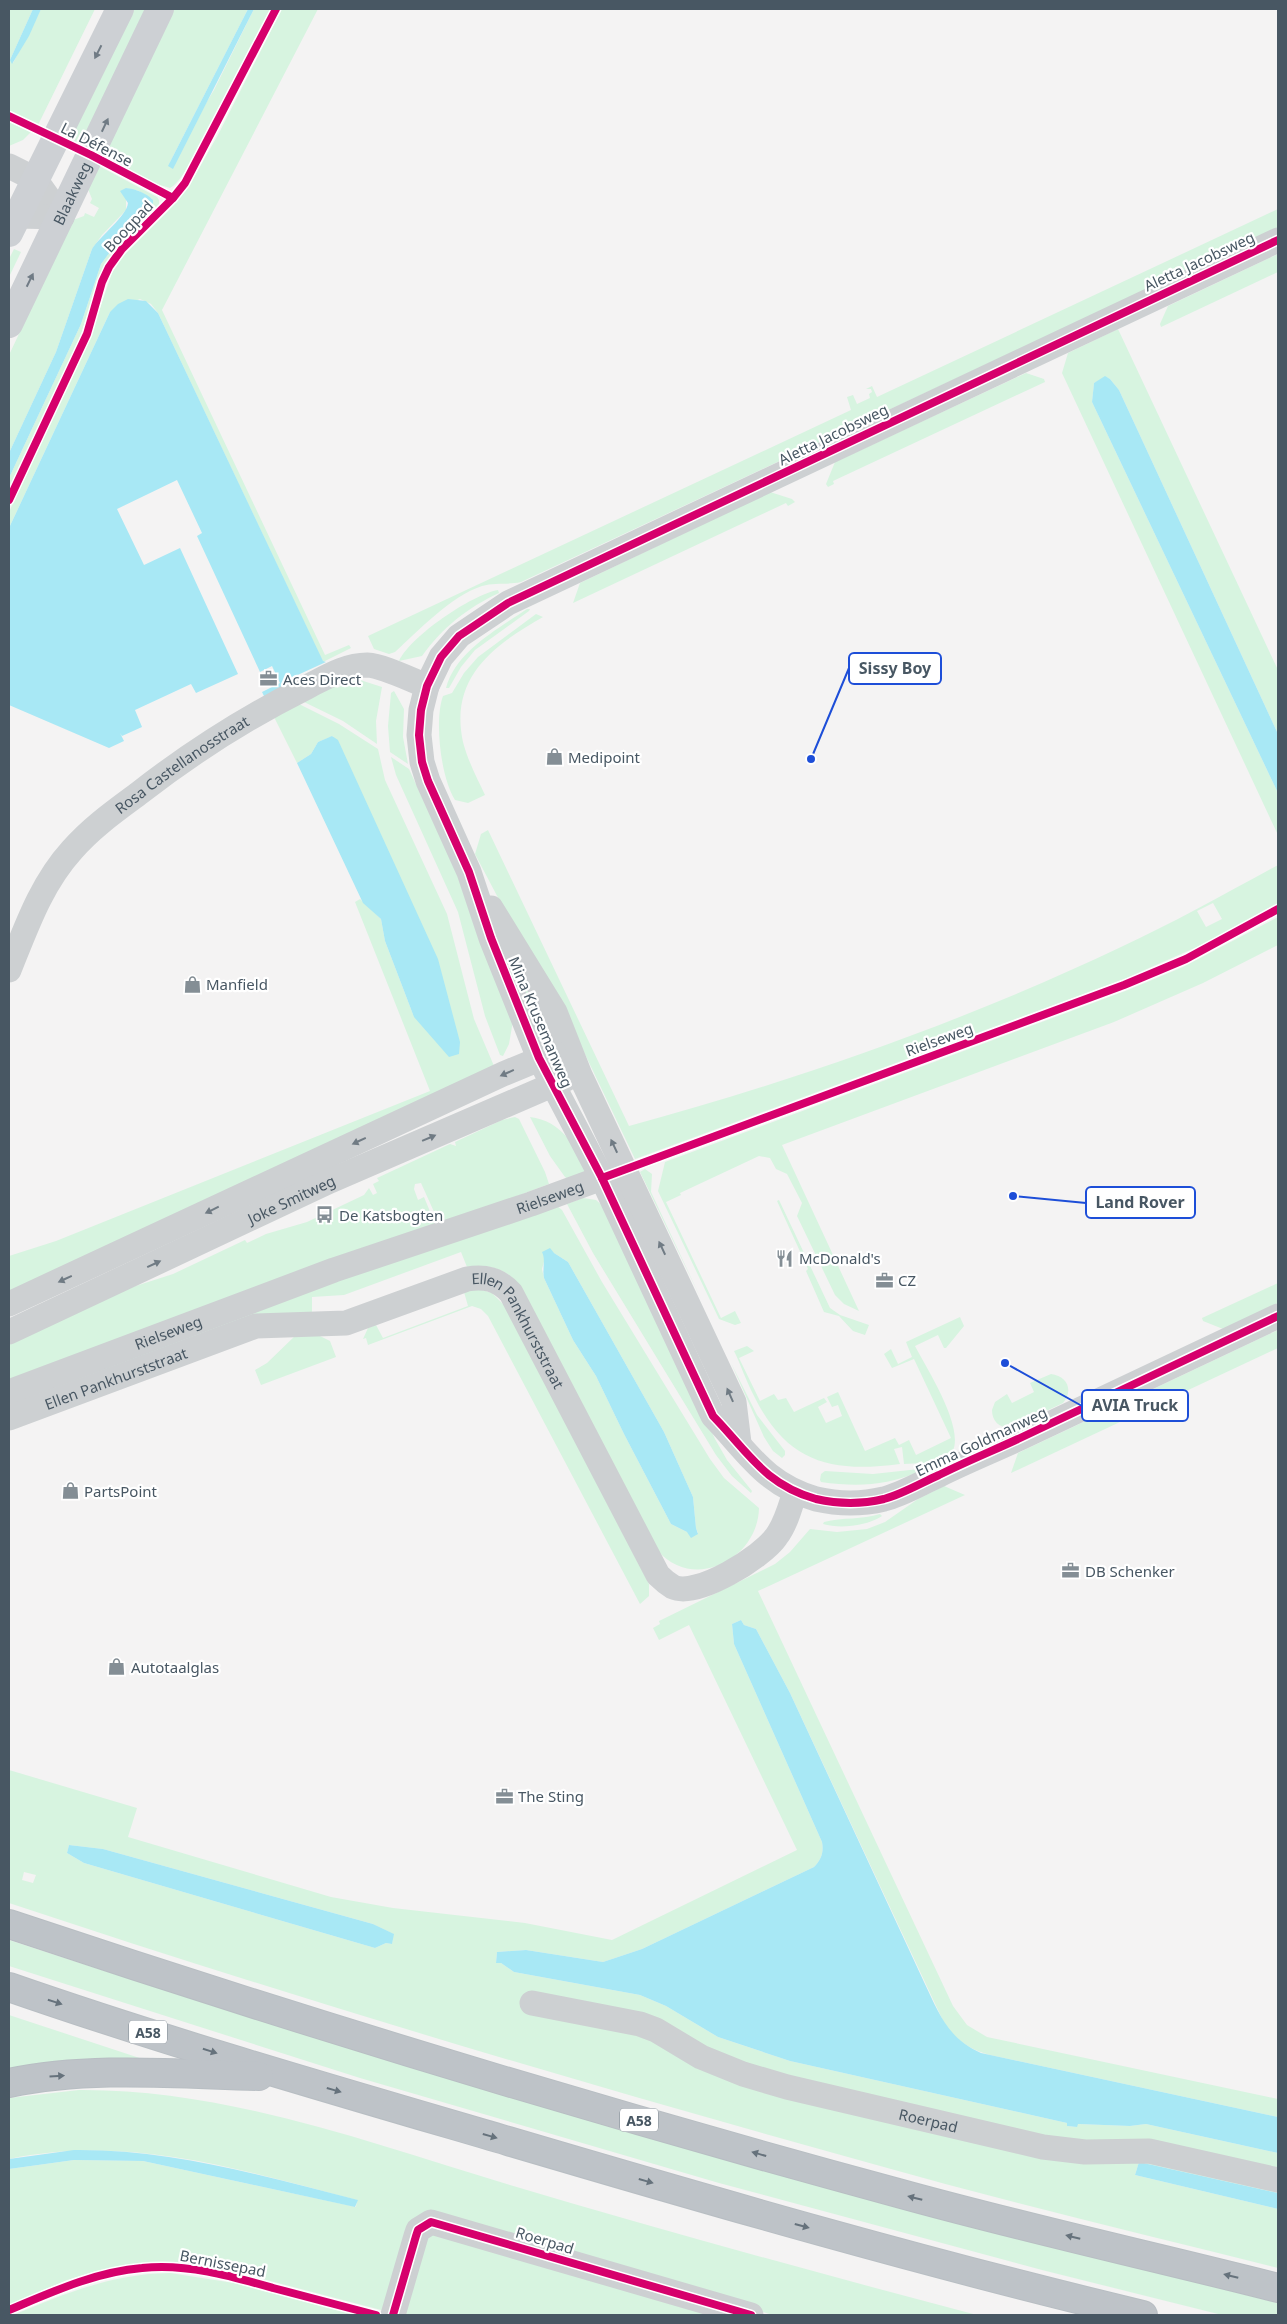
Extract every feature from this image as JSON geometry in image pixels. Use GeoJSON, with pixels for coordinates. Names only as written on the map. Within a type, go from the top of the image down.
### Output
{"type":"FeatureCollection","features":[{"type":"Feature","properties":{"kind":"highway","name":"A58"},"geometry":{"type":"LineString","coordinates":[[9,1924],[378,2043],[635,2119],[901,2194],[1278,2288]]}},
{"type":"Feature","properties":{"kind":"highway","name":"A58"},"geometry":{"type":"LineString","coordinates":[[9,1987],[288,2076],[727,2205],[909,2255],[1143,2315]]}},
{"type":"Feature","properties":{"kind":"highway","name":"A58"},"geometry":{"type":"LineString","coordinates":[[9,2083],[35,2077],[108,2074],[288,2076]]}},
{"type":"Feature","properties":{"kind":"main road"},"geometry":{"type":"LineString","coordinates":[[11,220],[35,179],[120,9]]}},
{"type":"Feature","properties":{"kind":"main road","name":"Blaakweg"},"geometry":{"type":"LineString","coordinates":[[9,324],[160,9]]}},
{"type":"Feature","properties":{"kind":"street"},"geometry":{"type":"LineString","coordinates":[[9,166],[35,179],[62,216]]}},
{"type":"Feature","properties":{"kind":"street"},"geometry":{"type":"LineString","coordinates":[[11,220],[62,216]]}},
{"type":"Feature","properties":{"kind":"street","name":"Aletta Jacobsweg"},"geometry":{"type":"LineString","coordinates":[[428,686],[441,657],[459,636],[508,602],[1278,240]]}},
{"type":"Feature","properties":{"kind":"street","name":"Rosa Castellanosstraat"},"geometry":{"type":"LineString","coordinates":[[9,970],[30,919],[52,876],[71,850],[99,823],[195,750],[284,699],[348,668],[368,665],[428,686]]}},
{"type":"Feature","properties":{"kind":"street","name":"Mina Krusemanweg"},"geometry":{"type":"LineString","coordinates":[[428,686],[421,710],[419,735],[422,762],[428,781],[469,872],[491,938],[539,1058],[552,1086],[602,1178],[713,1416],[739,1443],[757,1467],[795,1492]]}},
{"type":"Feature","properties":{"kind":"street","name":"Mina Krusemanweg"},"geometry":{"type":"LineString","coordinates":[[469,872],[555,1012],[568,1048],[734,1402],[739,1443]]}},
{"type":"Feature","properties":{"kind":"street","name":"Joke Smitweg"},"geometry":{"type":"LineString","coordinates":[[9,1304],[539,1058],[568,1048]]}},
{"type":"Feature","properties":{"kind":"street","name":"Joke Smitweg"},"geometry":{"type":"LineString","coordinates":[[9,1332],[330,1181],[580,1074]]}},
{"type":"Feature","properties":{"kind":"street","name":"Rielseweg"},"geometry":{"type":"LineString","coordinates":[[9,1392],[334,1270],[532,1204],[602,1178]]}},
{"type":"Feature","properties":{"kind":"street","name":"Ellen Pankhurststraat"},"geometry":{"type":"LineString","coordinates":[[9,1418],[256,1326],[346,1323],[467,1279],[480,1277],[502,1283],[511,1293],[658,1575],[674,1588],[690,1588],[703,1585],[747,1563],[761,1552],[776,1538],[786,1519],[795,1492]]}},
{"type":"Feature","properties":{"kind":"street","name":"Emma Goldmanweg"},"geometry":{"type":"LineString","coordinates":[[795,1492],[817,1499],[844,1502],[884,1499],[904,1492],[1278,1316]]}},
{"type":"Feature","properties":{"kind":"street","name":"Roerpad"},"geometry":{"type":"LineString","coordinates":[[532,2002],[640,2024],[656,2030],[683,2048],[721,2067],[787,2087],[1043,2147],[1085,2152],[1148,2151],[1278,2180]]}},
{"type":"Feature","properties":{"kind":"street","name":"Roerpad"},"geometry":{"type":"LineString","coordinates":[[393,2315],[418,2230],[431,2222],[751,2315]]}},
{"type":"Feature","properties":{"kind":"green space"},"geometry":{"type":"Polygon","coordinates":[[[9,9],[33,9],[10,60],[13,63],[41,9],[95,9],[38,125],[9,111],[9,9]]]}},
{"type":"Feature","properties":{"kind":"green space"},"geometry":{"type":"Polygon","coordinates":[[[132,9],[147,9],[82,146],[67,139],[132,9]]]}},
{"type":"Feature","properties":{"kind":"green space"},"geometry":{"type":"Polygon","coordinates":[[[172,9],[248,9],[168,166],[214,90],[254,9],[271,9],[192,162],[179,180],[170,188],[150,182],[104,156],[172,9]]]}},
{"type":"Feature","properties":{"kind":"green space"},"geometry":{"type":"Polygon","coordinates":[[[282,9],[318,9],[162,310],[325,655],[349,645],[351,648],[323,662],[158,313],[151,304],[140,299],[110,312],[9,528],[9,512],[88,343],[112,273],[123,256],[167,212],[193,179],[218,135],[282,9]]]}},
{"type":"Feature","properties":{"kind":"green space"},"geometry":{"type":"Polygon","coordinates":[[[9,122],[31,132],[23,140],[9,146],[9,122]]]}},
{"type":"Feature","properties":{"kind":"green space"},"geometry":{"type":"Polygon","coordinates":[[[99,166],[157,197],[159,205],[116,249],[101,273],[79,340],[9,489],[9,478],[81,324],[101,264],[116,244],[152,208],[152,199],[139,191],[126,188],[126,210],[102,235],[92,249],[56,352],[9,453],[9,355],[73,220],[84,216],[85,213],[94,217],[99,208],[90,203],[92,199],[88,189],[99,166]]]}},
{"type":"Feature","properties":{"kind":"green space"},"geometry":{"type":"Polygon","coordinates":[[[1278,209],[1278,228],[521,582],[487,585],[470,591],[447,606],[395,652],[389,654],[374,649],[368,636],[851,410],[847,397],[853,395],[857,404],[870,398],[871,389],[866,389],[872,386],[877,397],[1278,209]]]}},
{"type":"Feature","properties":{"kind":"green space"},"geometry":{"type":"Polygon","coordinates":[[[14,249],[21,252],[9,277],[9,259],[14,249]]]}},
{"type":"Feature","properties":{"kind":"green space"},"geometry":{"type":"Polygon","coordinates":[[[1278,254],[1278,272],[1161,327],[1160,324],[1168,306],[1278,254]]]}},
{"type":"Feature","properties":{"kind":"green space"},"geometry":{"type":"Polygon","coordinates":[[[1118,329],[1278,670],[1278,734],[1119,390],[1106,377],[1094,383],[1092,402],[1278,793],[1278,835],[1062,373],[1068,353],[1118,329]]]}},
{"type":"Feature","properties":{"kind":"green space"},"geometry":{"type":"Polygon","coordinates":[[[1026,373],[1044,379],[1045,382],[833,481],[834,484],[828,487],[826,484],[835,462],[1026,373]]]}},
{"type":"Feature","properties":{"kind":"green space"},"geometry":{"type":"Polygon","coordinates":[[[770,492],[792,499],[795,502],[788,506],[786,503],[573,603],[580,583],[770,492]]]}},
{"type":"Feature","properties":{"kind":"green space"},"geometry":{"type":"Polygon","coordinates":[[[498,590],[499,593],[476,605],[456,619],[438,636],[422,656],[399,661],[416,640],[443,618],[486,593],[498,590]]]}},
{"type":"Feature","properties":{"kind":"green space"},"geometry":{"type":"Polygon","coordinates":[[[527,609],[530,609],[475,650],[461,667],[449,688],[446,688],[451,675],[468,652],[491,633],[527,609]]]}},
{"type":"Feature","properties":{"kind":"green space"},"geometry":{"type":"Polygon","coordinates":[[[536,614],[543,617],[508,639],[492,652],[469,681],[463,699],[460,719],[463,742],[470,763],[485,795],[468,803],[455,800],[446,778],[440,749],[439,720],[443,696],[452,693],[464,673],[478,657],[536,614]]]}},
{"type":"Feature","properties":{"kind":"green space"},"geometry":{"type":"Polygon","coordinates":[[[357,679],[382,687],[376,721],[377,744],[343,721],[304,702],[336,685],[337,688],[357,679]]]}},
{"type":"Feature","properties":{"kind":"green space"},"geometry":{"type":"Polygon","coordinates":[[[394,691],[404,709],[403,737],[408,764],[390,752],[388,726],[391,693],[394,691]]]}},
{"type":"Feature","properties":{"kind":"green space"},"geometry":{"type":"Polygon","coordinates":[[[299,704],[339,724],[378,749],[385,780],[447,914],[474,1019],[494,1066],[9,1293],[9,1256],[56,1241],[430,1091],[355,902],[360,899],[381,919],[385,941],[414,1017],[333,736],[318,742],[311,754],[297,763],[274,717],[299,704]]]}},
{"type":"Feature","properties":{"kind":"green space"},"geometry":{"type":"Polygon","coordinates":[[[391,757],[409,769],[455,869],[513,1021],[509,1044],[503,1056],[500,1055],[485,1016],[458,912],[396,775],[391,757]]]}},
{"type":"Feature","properties":{"kind":"green space"},"geometry":{"type":"Polygon","coordinates":[[[488,830],[629,1126],[817,1069],[1001,1000],[1141,937],[1278,865],[1278,903],[1206,943],[1124,979],[635,1159],[572,1027],[516,932],[475,854],[481,834],[488,830]],[[1213,903],[1197,911],[1206,927],[1222,919],[1213,903]]]}},
{"type":"Feature","properties":{"kind":"green space"},"geometry":{"type":"Polygon","coordinates":[[[1278,917],[1278,945],[1203,983],[1114,1022],[782,1145],[859,1311],[844,1304],[835,1295],[797,1216],[802,1203],[787,1174],[776,1169],[770,1158],[759,1156],[680,1193],[681,1195],[666,1202],[721,1318],[735,1311],[741,1323],[735,1325],[719,1319],[658,1191],[665,1162],[1128,990],[1183,967],[1278,917]]]}},
{"type":"Feature","properties":{"kind":"green space"},"geometry":{"type":"Polygon","coordinates":[[[524,974],[549,1015],[536,1021],[515,978],[524,974]]]}},
{"type":"Feature","properties":{"kind":"green space"},"geometry":{"type":"Polygon","coordinates":[[[515,1117],[519,1119],[549,1184],[440,1225],[421,1183],[415,1184],[414,1189],[418,1200],[424,1197],[436,1226],[9,1383],[9,1340],[117,1292],[173,1274],[245,1240],[247,1243],[266,1234],[307,1222],[364,1195],[369,1188],[373,1195],[377,1193],[373,1184],[379,1181],[377,1178],[450,1144],[456,1146],[455,1142],[502,1120],[515,1117]]]}},
{"type":"Feature","properties":{"kind":"green space"},"geometry":{"type":"Polygon","coordinates":[[[530,1117],[541,1119],[559,1129],[572,1144],[589,1170],[568,1179],[565,1177],[550,1156],[530,1117]]]}},
{"type":"Feature","properties":{"kind":"green space"},"geometry":{"type":"Polygon","coordinates":[[[645,1169],[652,1174],[651,1192],[702,1301],[640,1172],[645,1169]]]}},
{"type":"Feature","properties":{"kind":"green space"},"geometry":{"type":"Polygon","coordinates":[[[583,1198],[596,1200],[605,1208],[715,1439],[727,1460],[752,1491],[751,1493],[732,1476],[716,1455],[593,1253],[567,1204],[583,1198]]]}},
{"type":"Feature","properties":{"kind":"green space"},"geometry":{"type":"Polygon","coordinates":[[[779,1200],[830,1308],[840,1315],[869,1325],[865,1335],[853,1331],[839,1316],[824,1312],[806,1271],[808,1269],[777,1201],[779,1200]]]}},
{"type":"Feature","properties":{"kind":"green space"},"geometry":{"type":"Polygon","coordinates":[[[557,1206],[562,1210],[602,1282],[710,1459],[724,1478],[759,1508],[756,1526],[748,1542],[736,1555],[722,1564],[706,1569],[689,1569],[673,1563],[658,1551],[514,1279],[492,1267],[467,1267],[461,1252],[344,1295],[312,1297],[312,1313],[9,1407],[9,1401],[333,1279],[557,1206]],[[554,1253],[545,1258],[542,1269],[544,1278],[573,1340],[596,1376],[671,1524],[687,1532],[698,1533],[693,1497],[664,1432],[568,1262],[554,1253]]]}},
{"type":"Feature","properties":{"kind":"green space"},"geometry":{"type":"Polygon","coordinates":[[[1278,1283],[1278,1303],[1223,1329],[1203,1321],[1202,1318],[1278,1283]]]}},
{"type":"Feature","properties":{"kind":"green space"},"geometry":{"type":"Polygon","coordinates":[[[479,1289],[492,1293],[505,1306],[649,1584],[649,1596],[640,1604],[488,1316],[481,1309],[472,1306],[368,1345],[366,1338],[363,1339],[368,1328],[376,1325],[383,1338],[468,1306],[464,1292],[479,1289]]]}},
{"type":"Feature","properties":{"kind":"green space"},"geometry":{"type":"Polygon","coordinates":[[[960,1317],[964,1326],[946,1348],[944,1348],[938,1335],[915,1346],[945,1404],[952,1421],[955,1437],[953,1449],[946,1458],[931,1462],[904,1464],[902,1447],[894,1449],[900,1464],[853,1467],[832,1464],[814,1458],[797,1449],[781,1436],[767,1419],[751,1390],[734,1351],[747,1346],[754,1351],[739,1358],[760,1401],[774,1394],[778,1400],[786,1398],[794,1412],[824,1398],[827,1402],[818,1407],[826,1423],[842,1416],[838,1405],[832,1407],[827,1397],[838,1392],[865,1451],[895,1438],[899,1445],[909,1440],[916,1455],[951,1438],[914,1359],[892,1368],[884,1354],[891,1349],[898,1364],[912,1357],[906,1342],[960,1317]]]}},
{"type":"Feature","properties":{"kind":"green space"},"geometry":{"type":"Polygon","coordinates":[[[1278,1330],[1278,1348],[1011,1473],[1018,1453],[1278,1330]]]}},
{"type":"Feature","properties":{"kind":"green space"},"geometry":{"type":"Polygon","coordinates":[[[318,1335],[330,1341],[336,1357],[261,1385],[255,1370],[267,1363],[295,1336],[318,1335]]]}},
{"type":"Feature","properties":{"kind":"green space"},"geometry":{"type":"Polygon","coordinates":[[[731,1363],[757,1415],[785,1451],[785,1455],[782,1458],[773,1451],[764,1437],[731,1363]]]}},
{"type":"Feature","properties":{"kind":"green space"},"geometry":{"type":"Polygon","coordinates":[[[1051,1374],[1057,1375],[1067,1384],[1068,1393],[1063,1403],[1011,1428],[1003,1427],[995,1421],[992,1410],[995,1402],[1007,1394],[1012,1403],[1034,1392],[1030,1383],[1051,1374]]]}},
{"type":"Feature","properties":{"kind":"green space"},"geometry":{"type":"Polygon","coordinates":[[[919,1469],[918,1472],[906,1477],[882,1483],[859,1485],[834,1484],[821,1482],[820,1480],[821,1474],[825,1471],[873,1474],[919,1469]]]}},
{"type":"Feature","properties":{"kind":"green space"},"geometry":{"type":"Polygon","coordinates":[[[944,1486],[965,1495],[758,1591],[953,2006],[967,2025],[987,2037],[1278,2099],[1278,2117],[990,2055],[971,2048],[954,2036],[945,2025],[790,1693],[756,1629],[744,1625],[741,1620],[732,1624],[734,1644],[822,1842],[822,1853],[818,1862],[814,1867],[642,1949],[603,1962],[526,1950],[497,1952],[496,1962],[501,1963],[514,1972],[640,1995],[666,2006],[718,2037],[790,2061],[1067,2123],[1067,2126],[1077,2127],[1077,2124],[1130,2126],[1146,2124],[1278,2153],[1278,2174],[1150,2146],[1091,2146],[1048,2142],[790,2082],[717,2058],[660,2026],[639,2018],[529,1997],[527,2007],[642,2030],[657,2036],[687,2056],[712,2068],[787,2093],[1047,2153],[1091,2158],[1148,2157],[1278,2186],[1278,2193],[1139,2162],[1135,2175],[1278,2209],[1278,2268],[974,2192],[656,2103],[224,1973],[9,1903],[9,1770],[137,1808],[128,1837],[331,1897],[393,1908],[525,1923],[612,1940],[797,1850],[689,1625],[659,1640],[653,1628],[660,1624],[659,1621],[775,1564],[790,1552],[810,1529],[837,1532],[867,1529],[885,1522],[918,1499],[944,1486]],[[69,1845],[67,1853],[84,1863],[375,1948],[386,1943],[392,1944],[393,1934],[373,1924],[103,1849],[69,1845]],[[24,1872],[22,1880],[33,1883],[36,1875],[24,1872]]]}},
{"type":"Feature","properties":{"kind":"green space"},"geometry":{"type":"Polygon","coordinates":[[[880,1514],[882,1516],[876,1519],[853,1526],[830,1526],[823,1524],[831,1520],[880,1514]]]}},
{"type":"Feature","properties":{"kind":"green space"},"geometry":{"type":"Polygon","coordinates":[[[9,1940],[369,2054],[672,2144],[931,2214],[1278,2303],[1278,2315],[1222,2315],[1042,2270],[719,2183],[360,2078],[9,1966],[9,1940]]]}},
{"type":"Feature","properties":{"kind":"green space"},"geometry":{"type":"Polygon","coordinates":[[[9,2015],[176,2070],[9,2077],[9,2015]]]}},
{"type":"Feature","properties":{"kind":"green space"},"geometry":{"type":"Polygon","coordinates":[[[79,2090],[134,2092],[189,2099],[298,2121],[626,2219],[977,2315],[773,2315],[434,2215],[385,2311],[236,2272],[173,2262],[125,2265],[96,2271],[67,2280],[9,2305],[9,2169],[74,2160],[143,2161],[356,2207],[357,2200],[271,2177],[185,2159],[142,2153],[54,2152],[9,2159],[9,2098],[79,2090]]]}},
{"type":"Feature","properties":{"kind":"green space"},"geometry":{"type":"Polygon","coordinates":[[[431,2233],[731,2315],[400,2315],[418,2250],[431,2233]]]}},
{"type":"Feature","properties":{"kind":"green space"},"geometry":{"type":"Polygon","coordinates":[[[170,2273],[234,2283],[356,2315],[13,2315],[90,2286],[128,2277],[170,2273]]]}},
{"type":"Feature","properties":{"kind":"water"},"geometry":{"type":"Polygon","coordinates":[[[33,9],[41,9],[29,36],[12,64],[10,60],[33,9]]]}},
{"type":"Feature","properties":{"kind":"water"},"geometry":{"type":"Polygon","coordinates":[[[248,9],[254,9],[173,169],[168,166],[248,9]]]}},
{"type":"Feature","properties":{"kind":"water"},"geometry":{"type":"Polygon","coordinates":[[[126,188],[137,190],[147,195],[153,200],[153,206],[116,244],[101,264],[81,324],[9,478],[9,453],[56,352],[92,249],[123,214],[126,208],[128,203],[120,191],[126,188]]]}},
{"type":"Feature","properties":{"kind":"water"},"geometry":{"type":"Polygon","coordinates":[[[128,299],[146,301],[158,313],[323,661],[326,662],[291,678],[293,683],[265,698],[262,692],[280,683],[272,666],[260,672],[197,536],[202,533],[177,480],[117,509],[144,565],[180,548],[238,674],[196,693],[191,684],[135,710],[142,727],[122,736],[120,733],[124,741],[109,748],[9,705],[9,528],[110,312],[118,304],[128,299]]]}},
{"type":"Feature","properties":{"kind":"water"},"geometry":{"type":"Polygon","coordinates":[[[1105,376],[1119,390],[1278,734],[1278,793],[1092,402],[1094,383],[1105,376]]]}},
{"type":"Feature","properties":{"kind":"water"},"geometry":{"type":"Polygon","coordinates":[[[332,736],[338,740],[438,959],[460,1042],[459,1054],[449,1057],[414,1017],[385,941],[381,919],[363,903],[297,763],[311,754],[318,742],[332,736]]]}},
{"type":"Feature","properties":{"kind":"water"},"geometry":{"type":"Polygon","coordinates":[[[550,1248],[568,1262],[664,1432],[693,1497],[698,1534],[691,1538],[687,1532],[671,1524],[596,1376],[573,1340],[544,1278],[544,1258],[542,1252],[550,1248]]]}},
{"type":"Feature","properties":{"kind":"water"},"geometry":{"type":"Polygon","coordinates":[[[741,1620],[744,1625],[756,1629],[790,1693],[934,2004],[945,2024],[960,2040],[981,2053],[1278,2117],[1278,2153],[1146,2124],[1130,2126],[1078,2124],[1077,2127],[1067,2126],[1067,2123],[790,2061],[718,2037],[666,2006],[640,1995],[514,1972],[501,1963],[496,1963],[497,1952],[526,1950],[603,1962],[642,1949],[814,1867],[818,1862],[822,1853],[822,1842],[734,1644],[732,1624],[741,1620]]]}},
{"type":"Feature","properties":{"kind":"water"},"geometry":{"type":"Polygon","coordinates":[[[69,1845],[103,1849],[373,1924],[394,1934],[392,1944],[386,1943],[375,1948],[84,1863],[67,1853],[69,1845]]]}},
{"type":"Feature","properties":{"kind":"water"},"geometry":{"type":"Polygon","coordinates":[[[74,2150],[147,2154],[182,2159],[252,2173],[358,2200],[355,2207],[143,2161],[74,2160],[9,2169],[9,2159],[74,2150]]]}},
{"type":"Feature","properties":{"kind":"water"},"geometry":{"type":"Polygon","coordinates":[[[1139,2162],[1278,2193],[1278,2209],[1135,2175],[1139,2162]]]}},
{"type":"Feature","properties":{"kind":"cycle path","name":"Boogpad"},"geometry":{"type":"LineString","coordinates":[[9,500],[87,334],[102,282],[109,267],[122,249],[173,198],[185,183],[276,9]]}},
{"type":"Feature","properties":{"kind":"cycle path","name":"La Défense"},"geometry":{"type":"LineString","coordinates":[[9,116],[91,155],[173,198]]}},
{"type":"Feature","properties":{"kind":"cycle path"},"geometry":{"type":"LineString","coordinates":[[1278,240],[508,603],[459,636],[441,657],[427,686],[421,710],[419,735],[422,762],[428,781],[469,872],[491,938],[539,1058],[602,1178],[713,1416],[758,1465],[783,1485],[798,1493],[833,1502],[868,1502],[891,1497],[1278,1316]]}},
{"type":"Feature","properties":{"kind":"cycle path"},"geometry":{"type":"LineString","coordinates":[[602,1178],[1124,985],[1186,959],[1278,909]]}},
{"type":"Feature","properties":{"kind":"cycle path"},"geometry":{"type":"LineString","coordinates":[[393,2315],[418,2230],[431,2222],[751,2315]]}},
{"type":"Feature","properties":{"kind":"cycle path","name":"Bernissepad"},"geometry":{"type":"LineString","coordinates":[[9,2310],[91,2278],[125,2270],[175,2267],[225,2275],[376,2315]]}},
{"type":"Feature","properties":{"kind":"place","name":"Aces Direct"},"geometry":{"type":"Point","coordinates":[269,679]}},
{"type":"Feature","properties":{"kind":"place","name":"Medipoint"},"geometry":{"type":"Point","coordinates":[554,757]}},
{"type":"Feature","properties":{"kind":"place","name":"Sissy Boy"},"geometry":{"type":"Point","coordinates":[811,759]}},
{"type":"Feature","properties":{"kind":"place","name":"Manfield"},"geometry":{"type":"Point","coordinates":[192,984]}},
{"type":"Feature","properties":{"kind":"place","name":"Land Rover"},"geometry":{"type":"Point","coordinates":[1013,1196]}},
{"type":"Feature","properties":{"kind":"place","name":"De Katsbogten"},"geometry":{"type":"Point","coordinates":[325,1215]}},
{"type":"Feature","properties":{"kind":"place","name":"McDonald's"},"geometry":{"type":"Point","coordinates":[785,1258]}},
{"type":"Feature","properties":{"kind":"place","name":"CZ"},"geometry":{"type":"Point","coordinates":[884,1280]}},
{"type":"Feature","properties":{"kind":"place","name":"AVIA Truck"},"geometry":{"type":"Point","coordinates":[1005,1363]}},
{"type":"Feature","properties":{"kind":"place","name":"PartsPoint"},"geometry":{"type":"Point","coordinates":[70,1491]}},
{"type":"Feature","properties":{"kind":"place","name":"DB Schenker"},"geometry":{"type":"Point","coordinates":[1071,1571]}},
{"type":"Feature","properties":{"kind":"place","name":"Autotaalglas"},"geometry":{"type":"Point","coordinates":[117,1667]}},
{"type":"Feature","properties":{"kind":"place","name":"The Sting"},"geometry":{"type":"Point","coordinates":[504,1796]}}]}
